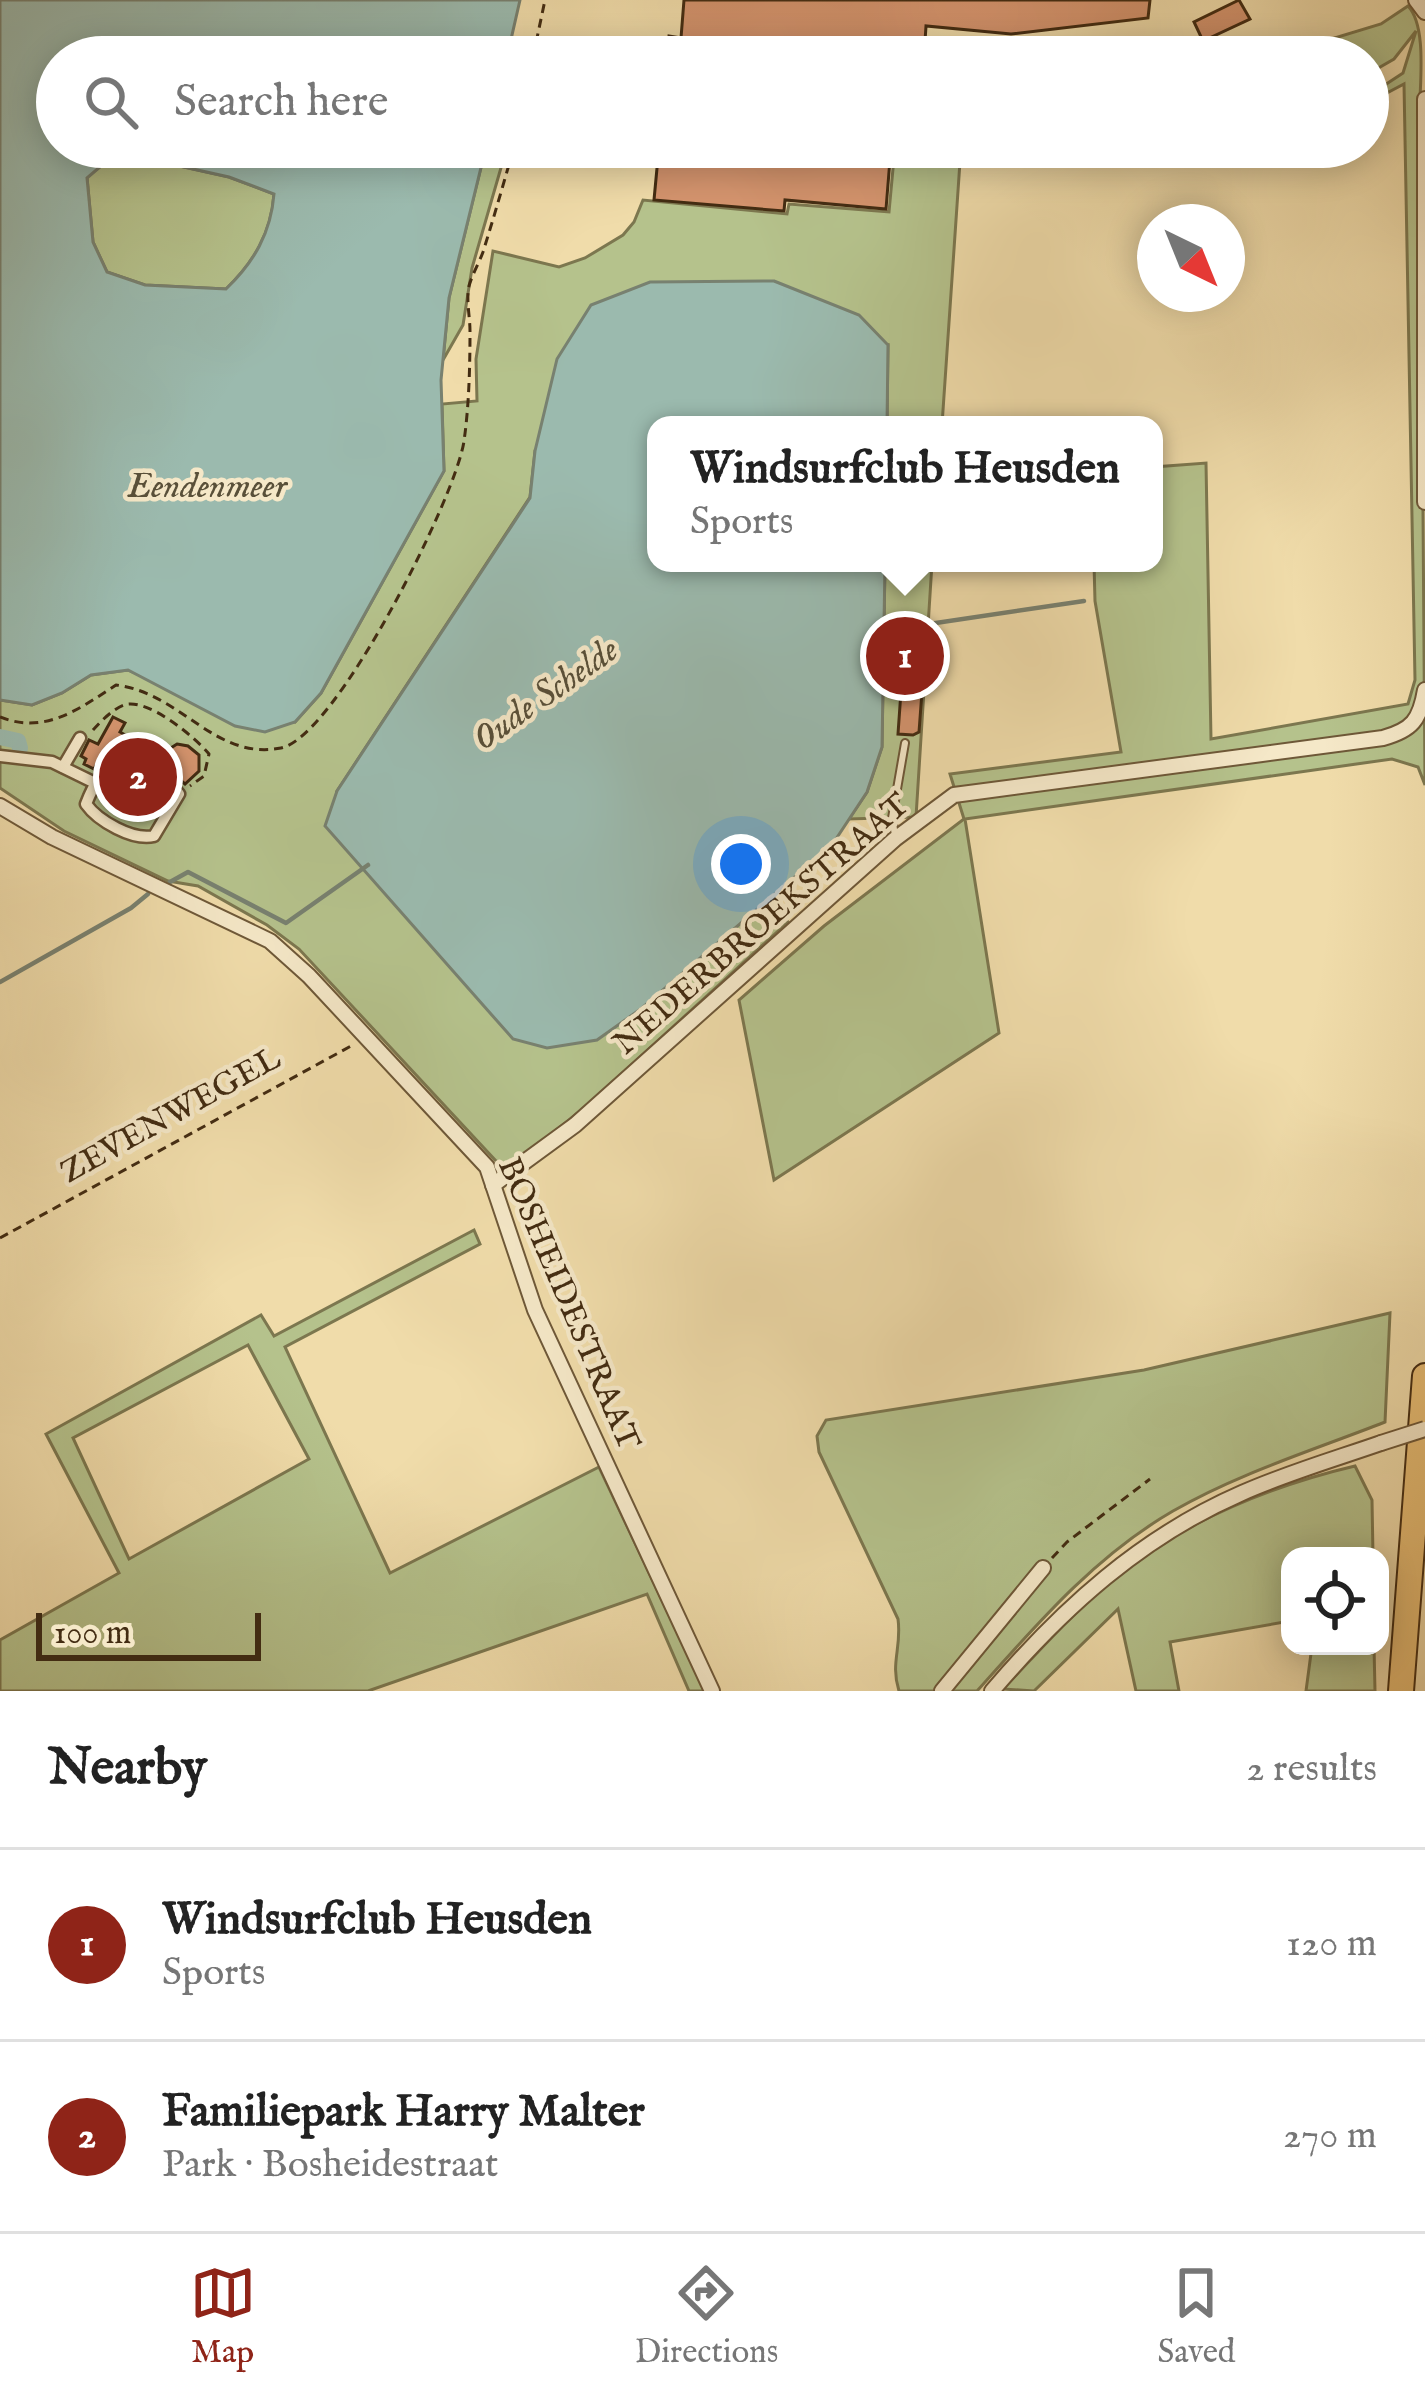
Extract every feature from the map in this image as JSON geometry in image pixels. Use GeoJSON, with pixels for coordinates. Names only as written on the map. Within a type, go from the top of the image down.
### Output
{"type":"FeatureCollection","features":[{"type":"Feature","properties":{"kind":"highway"},"geometry":{"type":"LineString","coordinates":[[1401,1691],[1425,1376]]}},
{"type":"Feature","properties":{"kind":"street"},"geometry":{"type":"LineString","coordinates":[[1416,0],[1425,12]]}},
{"type":"Feature","properties":{"kind":"street"},"geometry":{"type":"LineString","coordinates":[[1425,99],[1425,502]]}},
{"type":"Feature","properties":{"kind":"street","name":"NEDERBROEKSTRAAT"},"geometry":{"type":"LineString","coordinates":[[493,1185],[575,1125],[896,838],[954,795],[1405,732],[1420,717],[1425,690]]}},
{"type":"Feature","properties":{"kind":"street"},"geometry":{"type":"LineString","coordinates":[[63,767],[83,740]]}},
{"type":"Feature","properties":{"kind":"street"},"geometry":{"type":"LineString","coordinates":[[0,756],[38,758],[95,784]]}},
{"type":"Feature","properties":{"kind":"street"},"geometry":{"type":"LineString","coordinates":[[137,763],[179,794],[161,827],[143,839],[90,811],[86,804],[95,784],[109,767],[137,763]]}},
{"type":"Feature","properties":{"kind":"street","name":"BOSHEIDESTRAAT"},"geometry":{"type":"LineString","coordinates":[[0,806],[52,837],[271,941],[487,1166],[535,1310],[712,1691]]}},
{"type":"Feature","properties":{"kind":"street"},"geometry":{"type":"LineString","coordinates":[[992,1691],[1096,1583],[1159,1536],[1242,1493],[1425,1429]]}},
{"type":"Feature","properties":{"kind":"street"},"geometry":{"type":"LineString","coordinates":[[942,1691],[1043,1568]]}},
{"type":"Feature","properties":{"kind":"lane"},"geometry":{"type":"LineString","coordinates":[[896,838],[892,818],[905,742]]}},
{"type":"Feature","properties":{"kind":"path"},"geometry":{"type":"LineString","coordinates":[[537,36],[545,0]]}},
{"type":"Feature","properties":{"kind":"path"},"geometry":{"type":"LineString","coordinates":[[0,717],[39,724],[67,716],[116,685],[153,693],[221,739],[247,749],[295,744],[313,728],[344,688],[391,608],[448,496],[464,443],[468,288],[507,168]]}},
{"type":"Feature","properties":{"kind":"path"},"geometry":{"type":"LineString","coordinates":[[83,740],[122,705],[136,703],[180,725],[209,754],[204,776],[179,794]]}},
{"type":"Feature","properties":{"kind":"path","name":"ZEVENWEGEL"},"geometry":{"type":"LineString","coordinates":[[0,1238],[366,1038]]}},
{"type":"Feature","properties":{"kind":"path"},"geometry":{"type":"LineString","coordinates":[[1043,1568],[1067,1542],[1150,1479]]}},
{"type":"Feature","properties":{"kind":"green space"},"geometry":{"type":"Polygon","coordinates":[[[1408,6],[1420,36],[1425,785],[1418,767],[1392,759],[965,819],[999,1033],[774,1180],[739,1000],[824,926],[964,819],[950,774],[1121,752],[1094,572],[1163,572],[1163,466],[1206,463],[1211,739],[1408,704],[1415,680],[1404,84],[1389,92],[1389,82],[1403,73],[1416,31],[1389,62],[1389,36],[1341,36],[1381,24],[1408,6]]]}},
{"type":"Feature","properties":{"kind":"green space"},"geometry":{"type":"Polygon","coordinates":[[[98,168],[188,168],[274,194],[259,246],[226,289],[145,285],[107,272],[93,242],[87,177],[98,168]]]}},
{"type":"Feature","properties":{"kind":"green space"},"geometry":{"type":"Polygon","coordinates":[[[481,168],[501,168],[472,268],[463,325],[443,360],[449,298],[481,168]]]}},
{"type":"Feature","properties":{"kind":"green space"},"geometry":{"type":"Polygon","coordinates":[[[893,168],[960,168],[943,416],[887,416],[888,345],[535,451],[530,497],[337,791],[642,1008],[769,898],[788,922],[584,1108],[524,1156],[507,1164],[497,1162],[299,949],[267,925],[198,886],[168,881],[64,831],[0,788],[0,700],[32,705],[91,675],[128,670],[159,684],[295,722],[321,693],[444,471],[442,404],[477,401],[476,359],[493,251],[559,267],[623,235],[643,200],[787,214],[789,204],[889,212],[893,168]]]}},
{"type":"Feature","properties":{"kind":"green space"},"geometry":{"type":"Polygon","coordinates":[[[885,572],[931,572],[916,817],[849,819],[867,792],[882,747],[885,572]]]}},
{"type":"Feature","properties":{"kind":"green space"},"geometry":{"type":"Polygon","coordinates":[[[474,1230],[480,1244],[285,1347],[390,1573],[599,1467],[705,1691],[689,1691],[647,1594],[368,1691],[0,1691],[0,1640],[119,1573],[46,1434],[261,1315],[274,1336],[474,1230]],[[248,1345],[73,1438],[129,1559],[309,1459],[248,1345]]]}},
{"type":"Feature","properties":{"kind":"green space"},"geometry":{"type":"Polygon","coordinates":[[[1390,1313],[1385,1422],[1224,1485],[1145,1529],[1068,1593],[977,1691],[899,1691],[898,1619],[819,1452],[817,1436],[826,1420],[1144,1370],[1390,1313]]]}},
{"type":"Feature","properties":{"kind":"green space"},"geometry":{"type":"Polygon","coordinates":[[[1355,1466],[1372,1500],[1373,1547],[1281,1547],[1281,1623],[1170,1642],[1179,1691],[1136,1691],[1118,1609],[1034,1691],[1003,1689],[1090,1599],[1147,1553],[1232,1507],[1355,1466]]]}},
{"type":"Feature","properties":{"kind":"green space"},"geometry":{"type":"Polygon","coordinates":[[[1311,1655],[1374,1655],[1375,1691],[1306,1691],[1311,1655]]]}},
{"type":"Feature","properties":{"kind":"water","name":"Eendenmeer"},"geometry":{"type":"Polygon","coordinates":[[[0,0],[520,0],[512,36],[36,36],[36,168],[99,168],[87,178],[93,242],[107,272],[145,285],[226,289],[245,268],[269,222],[274,194],[188,168],[481,168],[449,298],[441,380],[444,471],[321,693],[295,722],[265,732],[235,726],[128,670],[91,675],[32,705],[0,700],[0,0]]]}},
{"type":"Feature","properties":{"kind":"water"},"geometry":{"type":"Polygon","coordinates":[[[774,281],[859,315],[888,345],[887,416],[647,416],[647,572],[885,572],[882,747],[867,792],[832,845],[642,1008],[597,1040],[547,1048],[513,1039],[325,826],[337,791],[530,498],[535,451],[557,359],[591,305],[650,282],[774,281]]]}},
{"type":"Feature","properties":{"kind":"building"},"geometry":{"type":"Polygon","coordinates":[[[684,0],[1150,0],[1148,18],[1011,34],[926,26],[925,36],[681,36],[684,0]]]}},
{"type":"Feature","properties":{"kind":"building"},"geometry":{"type":"Polygon","coordinates":[[[1239,0],[1250,19],[1214,36],[1201,36],[1194,22],[1239,0]]]}},
{"type":"Feature","properties":{"kind":"building"},"geometry":{"type":"Polygon","coordinates":[[[657,168],[889,168],[886,209],[785,200],[784,211],[654,200],[657,168]]]}},
{"type":"Feature","properties":{"kind":"building"},"geometry":{"type":"Polygon","coordinates":[[[902,677],[923,678],[919,732],[913,735],[898,734],[902,677]]]}},
{"type":"Feature","properties":{"kind":"building"},"geometry":{"type":"Polygon","coordinates":[[[113,717],[125,723],[120,732],[127,736],[121,748],[113,744],[108,753],[104,751],[94,769],[81,756],[89,740],[98,744],[113,717]]]}},
{"type":"Feature","properties":{"kind":"building"},"geometry":{"type":"Polygon","coordinates":[[[177,744],[199,755],[199,771],[185,784],[161,764],[166,751],[177,744]]]}},
{"type":"Feature","properties":{"kind":"waterway","name":"Oude Schelde"},"geometry":{"type":"LineString","coordinates":[[882,631],[1084,601]]}},
{"type":"Feature","properties":{"kind":"waterway"},"geometry":{"type":"LineString","coordinates":[[0,737],[18,741],[20,748]]}},
{"type":"Feature","properties":{"kind":"waterway","name":"Oude Schelde"},"geometry":{"type":"LineString","coordinates":[[170,882],[188,872],[286,923],[368,865]]}},
{"type":"Feature","properties":{"kind":"waterway","name":"Oude Schelde"},"geometry":{"type":"LineString","coordinates":[[0,982],[148,894]]}},
{"type":"Feature","properties":{"kind":"place","name":"Windsurfclub Heusden"},"geometry":{"type":"Point","coordinates":[905,656]}},
{"type":"Feature","properties":{"kind":"place","name":"Familiepark Harry Malter"},"geometry":{"type":"Point","coordinates":[138,777]}}]}
